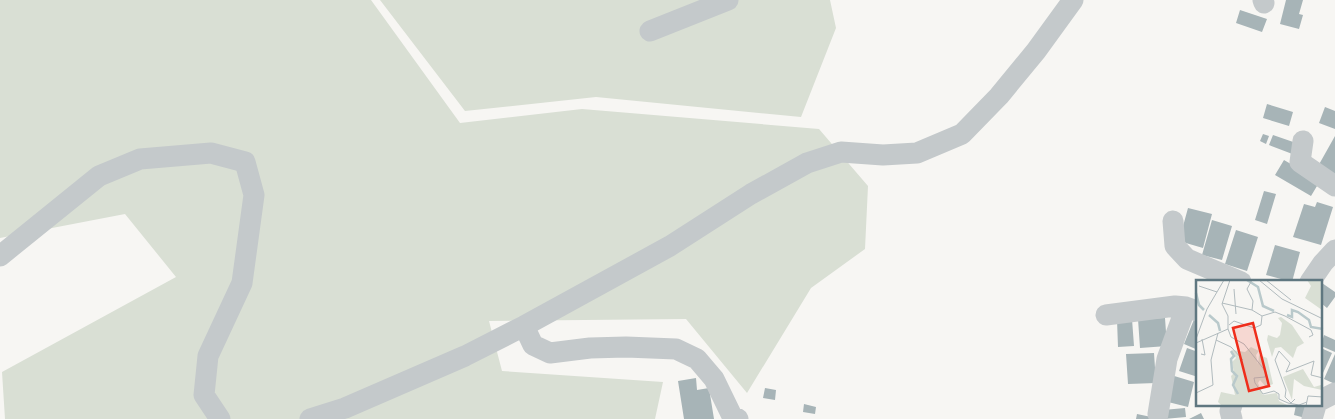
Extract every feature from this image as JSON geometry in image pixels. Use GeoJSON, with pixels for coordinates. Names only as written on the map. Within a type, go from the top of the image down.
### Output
{"type":"FeatureCollection","features":[{"type":"Feature","properties":{"kind":"street"},"geometry":{"type":"LineString","coordinates":[[650,31],[728,0]]}},
{"type":"Feature","properties":{"kind":"street"},"geometry":{"type":"LineString","coordinates":[[310,419],[345,408],[448,364],[524,326],[670,246],[751,194],[806,163],[841,152],[883,155],[917,153],[962,134],[999,96],[1036,52],[1073,0]]}},
{"type":"Feature","properties":{"kind":"street"},"geometry":{"type":"LineString","coordinates":[[1303,141],[1300,162],[1335,186]]}},
{"type":"Feature","properties":{"kind":"street"},"geometry":{"type":"LineString","coordinates":[[0,256],[99,176],[140,159],[211,153],[244,162],[254,195],[242,283],[208,356],[204,395],[220,419]]}},
{"type":"Feature","properties":{"kind":"street"},"geometry":{"type":"LineString","coordinates":[[1173,220],[1175,246],[1187,258],[1237,280]]}},
{"type":"Feature","properties":{"kind":"street"},"geometry":{"type":"LineString","coordinates":[[1311,280],[1335,250]]}},
{"type":"Feature","properties":{"kind":"street"},"geometry":{"type":"LineString","coordinates":[[1106,315],[1175,306],[1192,309],[1167,359],[1158,414]]}},
{"type":"Feature","properties":{"kind":"street"},"geometry":{"type":"LineString","coordinates":[[524,326],[533,345],[550,353],[590,348],[676,349],[697,359],[714,379],[732,416],[738,419]]}},
{"type":"Feature","properties":{"kind":"street"},"geometry":{"type":"LineString","coordinates":[[1322,400],[1335,393]]}},
{"type":"Feature","properties":{"kind":"street"},"geometry":{"type":"LineString","coordinates":[[1232,406],[1230,411],[1232,419]]}},
{"type":"Feature","properties":{"kind":"street"},"geometry":{"type":"LineString","coordinates":[[1312,419],[1316,406]]}},
{"type":"Feature","properties":{"kind":"shaded area"},"geometry":{"type":"Polygon","coordinates":[[[0,0],[371,0],[460,123],[582,109],[819,129],[868,186],[865,249],[811,288],[747,393],[686,319],[489,321],[502,371],[663,382],[655,419],[5,419],[2,372],[176,277],[125,214],[0,238],[0,0]]]}},
{"type":"Feature","properties":{"kind":"shaded area"},"geometry":{"type":"Polygon","coordinates":[[[380,0],[830,0],[836,28],[801,117],[596,97],[465,111],[380,0]]]}},
{"type":"Feature","properties":{"kind":"building"},"geometry":{"type":"Polygon","coordinates":[[[1286,0],[1303,0],[1299,14],[1303,15],[1299,29],[1280,24],[1286,0]]]}},
{"type":"Feature","properties":{"kind":"building"},"geometry":{"type":"Polygon","coordinates":[[[1240,10],[1267,19],[1262,32],[1236,23],[1240,10]]]}},
{"type":"Feature","properties":{"kind":"building"},"geometry":{"type":"Polygon","coordinates":[[[1267,104],[1293,112],[1289,126],[1263,118],[1267,104]]]}},
{"type":"Feature","properties":{"kind":"building"},"geometry":{"type":"Polygon","coordinates":[[[1325,107],[1335,111],[1335,129],[1319,123],[1325,107]]]}},
{"type":"Feature","properties":{"kind":"building"},"geometry":{"type":"Polygon","coordinates":[[[1263,134],[1269,136],[1266,144],[1260,141],[1263,134]]]}},
{"type":"Feature","properties":{"kind":"building"},"geometry":{"type":"Polygon","coordinates":[[[1273,135],[1299,144],[1295,155],[1269,145],[1273,135]]]}},
{"type":"Feature","properties":{"kind":"building"},"geometry":{"type":"Polygon","coordinates":[[[1335,136],[1335,178],[1317,168],[1335,136]]]}},
{"type":"Feature","properties":{"kind":"building"},"geometry":{"type":"Polygon","coordinates":[[[1284,160],[1320,181],[1311,196],[1275,175],[1284,160]]]}},
{"type":"Feature","properties":{"kind":"building"},"geometry":{"type":"Polygon","coordinates":[[[1264,191],[1276,194],[1267,224],[1255,220],[1264,191]]]}},
{"type":"Feature","properties":{"kind":"building"},"geometry":{"type":"Polygon","coordinates":[[[1317,202],[1333,207],[1321,245],[1293,237],[1304,204],[1315,207],[1317,202]]]}},
{"type":"Feature","properties":{"kind":"building"},"geometry":{"type":"Polygon","coordinates":[[[1188,208],[1212,214],[1203,248],[1179,241],[1188,208]]]}},
{"type":"Feature","properties":{"kind":"building"},"geometry":{"type":"Polygon","coordinates":[[[1212,220],[1232,226],[1222,260],[1202,255],[1212,220]]]}},
{"type":"Feature","properties":{"kind":"building"},"geometry":{"type":"Polygon","coordinates":[[[1236,230],[1258,237],[1247,271],[1225,264],[1236,230]]]}},
{"type":"Feature","properties":{"kind":"building"},"geometry":{"type":"Polygon","coordinates":[[[1275,245],[1300,252],[1293,280],[1266,275],[1275,245]]]}},
{"type":"Feature","properties":{"kind":"building"},"geometry":{"type":"Polygon","coordinates":[[[1322,283],[1335,292],[1335,297],[1327,308],[1322,304],[1322,283]]]}},
{"type":"Feature","properties":{"kind":"building"},"geometry":{"type":"Polygon","coordinates":[[[1195,317],[1196,317],[1196,349],[1184,344],[1195,317]]]}},
{"type":"Feature","properties":{"kind":"building"},"geometry":{"type":"Polygon","coordinates":[[[1165,318],[1167,346],[1140,348],[1138,319],[1165,318]]]}},
{"type":"Feature","properties":{"kind":"building"},"geometry":{"type":"Polygon","coordinates":[[[1132,319],[1134,346],[1118,347],[1117,320],[1132,319]]]}},
{"type":"Feature","properties":{"kind":"building"},"geometry":{"type":"Polygon","coordinates":[[[1324,335],[1335,340],[1335,352],[1322,346],[1324,335]]]}},
{"type":"Feature","properties":{"kind":"building"},"geometry":{"type":"Polygon","coordinates":[[[1187,348],[1196,351],[1196,376],[1179,371],[1187,348]]]}},
{"type":"Feature","properties":{"kind":"building"},"geometry":{"type":"Polygon","coordinates":[[[1322,348],[1332,353],[1322,372],[1322,348]]]}},
{"type":"Feature","properties":{"kind":"building"},"geometry":{"type":"Polygon","coordinates":[[[1154,353],[1156,383],[1128,384],[1126,354],[1154,353]]]}},
{"type":"Feature","properties":{"kind":"building"},"geometry":{"type":"Polygon","coordinates":[[[1335,354],[1335,384],[1324,379],[1335,354]]]}},
{"type":"Feature","properties":{"kind":"building"},"geometry":{"type":"Polygon","coordinates":[[[1171,375],[1194,382],[1188,407],[1164,401],[1171,375]]]}},
{"type":"Feature","properties":{"kind":"building"},"geometry":{"type":"Polygon","coordinates":[[[696,378],[697,390],[709,388],[714,419],[684,419],[678,381],[696,378]]]}},
{"type":"Feature","properties":{"kind":"building"},"geometry":{"type":"Polygon","coordinates":[[[765,388],[776,390],[775,400],[763,398],[765,388]]]}},
{"type":"Feature","properties":{"kind":"building"},"geometry":{"type":"Polygon","coordinates":[[[804,404],[816,407],[815,414],[803,412],[804,404]]]}},
{"type":"Feature","properties":{"kind":"building"},"geometry":{"type":"Polygon","coordinates":[[[1296,406],[1312,406],[1309,419],[1294,415],[1296,406]]]}},
{"type":"Feature","properties":{"kind":"building"},"geometry":{"type":"Polygon","coordinates":[[[1185,408],[1186,417],[1164,419],[1163,410],[1185,408]]]}},
{"type":"Feature","properties":{"kind":"building"},"geometry":{"type":"Polygon","coordinates":[[[1201,413],[1204,419],[1189,419],[1201,413]]]}},
{"type":"Feature","properties":{"kind":"building"},"geometry":{"type":"Polygon","coordinates":[[[1137,414],[1156,418],[1156,419],[1136,419],[1137,414]]]}}]}
